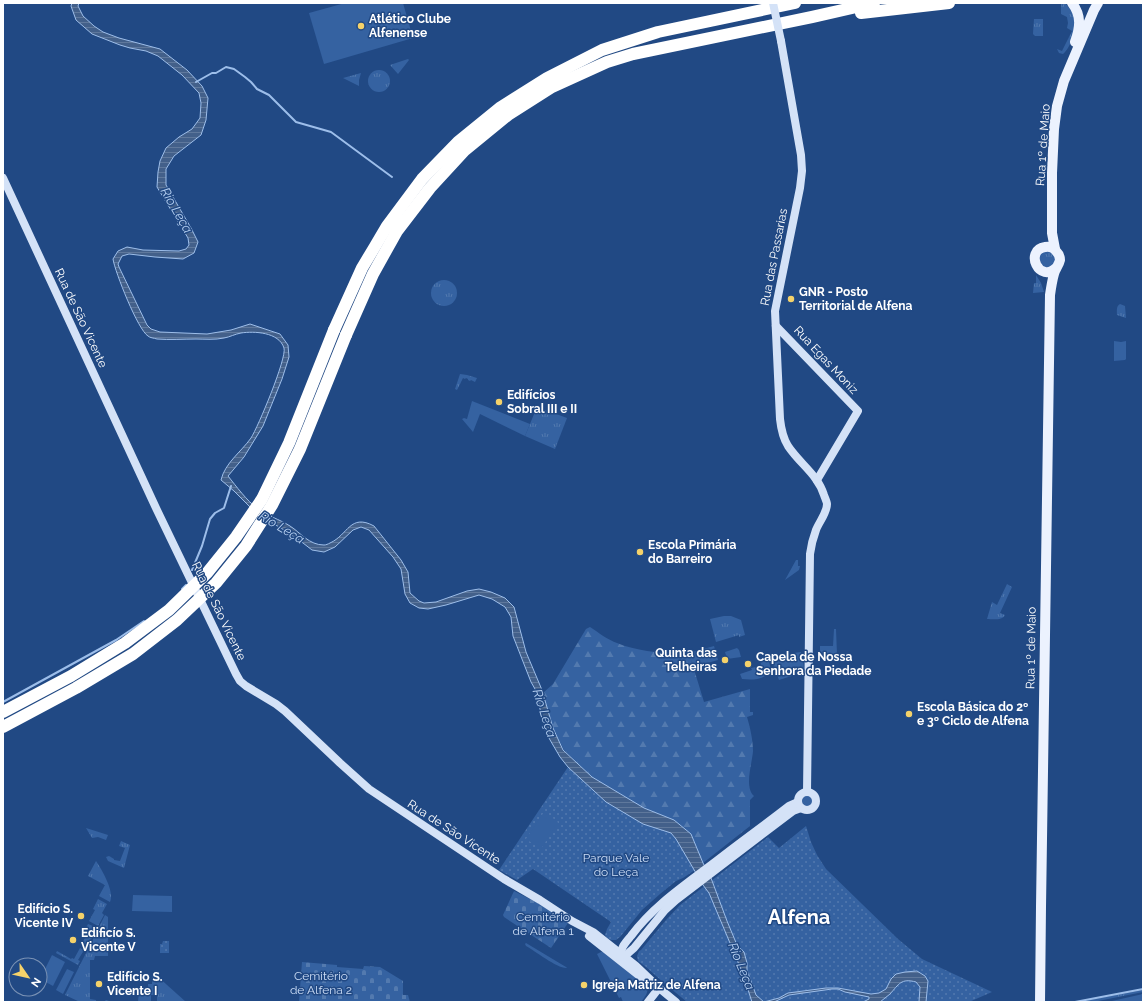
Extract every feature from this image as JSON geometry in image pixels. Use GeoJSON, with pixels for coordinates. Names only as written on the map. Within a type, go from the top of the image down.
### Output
{"type":"FeatureCollection","features":[{"type":"Feature","properties":{"kind":"highway"},"geometry":{"type":"LineString","coordinates":[[3,712],[71,676],[125,643],[170,610],[207,573],[236,537],[262,499],[289,443],[334,330],[362,268],[387,226],[422,179],[458,142],[501,107],[547,78],[602,50],[658,32],[792,3]]}},
{"type":"Feature","properties":{"kind":"highway"},"geometry":{"type":"LineString","coordinates":[[3,727],[76,688],[133,654],[177,620],[216,583],[246,546],[272,505],[300,448],[346,335],[373,274],[397,231],[430,188],[465,150],[508,115],[552,87],[607,62],[633,54],[874,3]]}},
{"type":"Feature","properties":{"kind":"highway"},"geometry":{"type":"LineString","coordinates":[[812,17],[837,16],[949,3]]}},
{"type":"Feature","properties":{"kind":"main road","name":"Rua 1º de Maio"},"geometry":{"type":"LineString","coordinates":[[1041,248],[1047,227],[1049,122],[1055,93],[1078,35],[1080,19],[1072,3]]}},
{"type":"Feature","properties":{"kind":"main road","name":"Rua 1º de Maio"},"geometry":{"type":"LineString","coordinates":[[1055,249],[1052,233],[1052,173],[1054,129],[1057,106],[1064,81],[1098,3]]}},
{"type":"Feature","properties":{"kind":"main road"},"geometry":{"type":"LineString","coordinates":[[1048,247],[1055,249],[1060,260],[1057,267],[1054,270],[1047,272],[1039,269],[1036,266],[1034,258],[1037,252],[1041,248],[1048,247]]}},
{"type":"Feature","properties":{"kind":"main road","name":"Rua 1º de Maio"},"geometry":{"type":"LineString","coordinates":[[1040,1002],[1050,295],[1053,276],[1057,267]]}},
{"type":"Feature","properties":{"kind":"main road","name":"Rua 1º de Maio"},"geometry":{"type":"LineString","coordinates":[[1039,269],[1046,282],[1050,295]]}},
{"type":"Feature","properties":{"kind":"street","name":"Rua das Passarias"},"geometry":{"type":"LineString","coordinates":[[773,3],[801,155],[802,171],[800,188],[775,311],[779,411],[782,432],[787,444],[794,455],[818,480],[822,487],[827,504],[825,512],[812,539],[810,554],[807,792]]}},
{"type":"Feature","properties":{"kind":"street","name":"Rua de São Vicente"},"geometry":{"type":"LineString","coordinates":[[3,178],[156,508],[218,639],[240,681],[285,711],[369,789],[504,879],[547,904],[572,921],[593,932],[653,986],[659,988]]}},
{"type":"Feature","properties":{"kind":"street","name":"Rua Egas Moniz"},"geometry":{"type":"LineString","coordinates":[[776,326],[858,412],[818,480]]}},
{"type":"Feature","properties":{"kind":"street"},"geometry":{"type":"LineString","coordinates":[[607,946],[620,946],[626,942],[657,907],[719,863],[790,806],[799,805],[808,811],[811,810],[816,804],[816,797],[814,794],[807,792],[800,795],[799,805]]}},
{"type":"Feature","properties":{"kind":"street"},"geometry":{"type":"LineString","coordinates":[[621,957],[631,952],[687,887]]}},
{"type":"Feature","properties":{"kind":"street"},"geometry":{"type":"LineString","coordinates":[[633,933],[636,940],[642,938]]}},
{"type":"Feature","properties":{"kind":"street"},"geometry":{"type":"LineString","coordinates":[[621,957],[626,942]]}},
{"type":"Feature","properties":{"kind":"street"},"geometry":{"type":"LineString","coordinates":[[634,948],[632,956],[634,964]]}},
{"type":"Feature","properties":{"kind":"street","name":"Rua de São Vicente"},"geometry":{"type":"LineString","coordinates":[[621,957],[634,964],[676,1002]]}},
{"type":"Feature","properties":{"kind":"street"},"geometry":{"type":"LineString","coordinates":[[648,1002],[659,988]]}},
{"type":"Feature","properties":{"kind":"green space","name":"Atlético Clube Alfenense"},"geometry":{"type":"Polygon","coordinates":[[[345,3],[403,3],[413,38],[324,64],[309,13],[345,3]]]}},
{"type":"Feature","properties":{"kind":"green space"},"geometry":{"type":"Polygon","coordinates":[[[1061,3],[1066,4],[1074,16],[1075,22],[1071,42],[1063,54],[1059,53],[1057,49],[1062,51],[1072,31],[1067,28],[1067,17],[1061,14],[1061,3]]]}},
{"type":"Feature","properties":{"kind":"green space"},"geometry":{"type":"Polygon","coordinates":[[[1034,19],[1043,19],[1043,36],[1035,36],[1033,34],[1034,19]]]}},
{"type":"Feature","properties":{"kind":"green space"},"geometry":{"type":"Polygon","coordinates":[[[408,59],[409,60],[398,74],[390,65],[408,59]]]}},
{"type":"Feature","properties":{"kind":"green space"},"geometry":{"type":"Polygon","coordinates":[[[379,70],[387,73],[390,81],[387,89],[379,92],[371,89],[368,81],[371,73],[379,70]]]}},
{"type":"Feature","properties":{"kind":"green space"},"geometry":{"type":"Polygon","coordinates":[[[361,73],[359,86],[343,78],[361,73]]]}},
{"type":"Feature","properties":{"kind":"green space"},"geometry":{"type":"Polygon","coordinates":[[[1045,250],[1053,252],[1056,260],[1051,267],[1043,267],[1038,257],[1045,250]]]}},
{"type":"Feature","properties":{"kind":"green space"},"geometry":{"type":"Polygon","coordinates":[[[1036,275],[1044,292],[1033,293],[1034,283],[1036,283],[1036,275]]]}},
{"type":"Feature","properties":{"kind":"green space"},"geometry":{"type":"Polygon","coordinates":[[[444,280],[453,284],[457,293],[453,302],[444,306],[435,302],[431,293],[435,284],[444,280]]]}},
{"type":"Feature","properties":{"kind":"green space"},"geometry":{"type":"Polygon","coordinates":[[[1120,304],[1125,306],[1126,318],[1117,315],[1117,307],[1120,304]]]}},
{"type":"Feature","properties":{"kind":"green space"},"geometry":{"type":"Polygon","coordinates":[[[1114,341],[1126,341],[1125,360],[1114,361],[1114,341]]]}},
{"type":"Feature","properties":{"kind":"green space"},"geometry":{"type":"Polygon","coordinates":[[[460,374],[477,378],[475,382],[463,378],[457,390],[455,389],[460,374]]]}},
{"type":"Feature","properties":{"kind":"green space"},"geometry":{"type":"Polygon","coordinates":[[[472,401],[530,424],[525,436],[480,414],[473,432],[462,419],[467,419],[472,401]]]}},
{"type":"Feature","properties":{"kind":"green space"},"geometry":{"type":"Polygon","coordinates":[[[537,407],[567,418],[555,449],[525,436],[537,407]]]}},
{"type":"Feature","properties":{"kind":"green space"},"geometry":{"type":"Polygon","coordinates":[[[796,560],[798,560],[798,566],[800,566],[799,570],[785,580],[796,560]]]}},
{"type":"Feature","properties":{"kind":"green space"},"geometry":{"type":"Polygon","coordinates":[[[1007,584],[1012,587],[1000,613],[1005,615],[1004,617],[999,619],[987,619],[992,602],[997,605],[1007,584]]]}},
{"type":"Feature","properties":{"kind":"green space"},"geometry":{"type":"Polygon","coordinates":[[[731,616],[741,620],[745,635],[739,637],[739,635],[716,642],[710,619],[731,616]]]}},
{"type":"Feature","properties":{"kind":"green space"},"geometry":{"type":"Polygon","coordinates":[[[590,627],[610,640],[625,646],[662,653],[689,653],[704,702],[750,689],[750,712],[753,712],[753,715],[747,717],[753,751],[749,775],[749,787],[754,796],[750,800],[750,826],[703,863],[691,834],[674,820],[644,808],[592,777],[564,750],[553,728],[543,693],[553,684],[586,629],[590,627]]]}},
{"type":"Feature","properties":{"kind":"green space"},"geometry":{"type":"Polygon","coordinates":[[[834,629],[836,629],[837,654],[820,654],[820,646],[833,646],[834,629]]]}},
{"type":"Feature","properties":{"kind":"green space"},"geometry":{"type":"Polygon","coordinates":[[[714,646],[718,660],[693,667],[689,653],[714,646]]]}},
{"type":"Feature","properties":{"kind":"green space"},"geometry":{"type":"Polygon","coordinates":[[[737,648],[741,657],[727,659],[725,652],[737,648]]]}},
{"type":"Feature","properties":{"kind":"green space"},"geometry":{"type":"Polygon","coordinates":[[[801,652],[801,655],[803,655],[804,672],[779,680],[772,662],[773,656],[801,652]]]}},
{"type":"Feature","properties":{"kind":"green space"},"geometry":{"type":"Polygon","coordinates":[[[766,657],[769,661],[771,670],[765,676],[758,679],[742,679],[740,674],[752,670],[751,668],[761,666],[760,658],[766,657]]]}},
{"type":"Feature","properties":{"kind":"green space","name":"Parque Vale do Leça"},"geometry":{"type":"Polygon","coordinates":[[[568,767],[606,802],[643,824],[671,833],[695,870],[676,881],[660,894],[642,910],[616,940],[611,940],[605,935],[611,922],[533,869],[517,880],[499,870],[568,767]]]}},
{"type":"Feature","properties":{"kind":"green space"},"geometry":{"type":"Polygon","coordinates":[[[808,795],[812,797],[814,801],[812,805],[808,807],[804,805],[802,801],[804,797],[808,795]]]}},
{"type":"Feature","properties":{"kind":"green space"},"geometry":{"type":"Polygon","coordinates":[[[544,812],[558,822],[541,849],[526,839],[544,812]]]}},
{"type":"Feature","properties":{"kind":"green space"},"geometry":{"type":"Polygon","coordinates":[[[806,826],[817,855],[826,869],[898,939],[922,959],[992,992],[969,1002],[687,1002],[638,961],[637,956],[639,951],[680,905],[768,837],[779,848],[806,826]]]}},
{"type":"Feature","properties":{"kind":"green space"},"geometry":{"type":"Polygon","coordinates":[[[86,828],[108,835],[106,840],[98,837],[92,838],[86,828]]]}},
{"type":"Feature","properties":{"kind":"green space"},"geometry":{"type":"Polygon","coordinates":[[[121,841],[130,845],[124,868],[108,861],[106,857],[109,856],[114,860],[120,861],[125,848],[119,846],[121,841]]]}},
{"type":"Feature","properties":{"kind":"green space"},"geometry":{"type":"Polygon","coordinates":[[[96,861],[109,887],[111,893],[110,902],[99,896],[105,885],[88,876],[96,861]]]}},
{"type":"Feature","properties":{"kind":"green space","name":"Cemitério de Alfena 1"},"geometry":{"type":"Polygon","coordinates":[[[514,891],[536,902],[568,923],[551,948],[504,917],[503,915],[514,891]]]}},
{"type":"Feature","properties":{"kind":"green space"},"geometry":{"type":"Polygon","coordinates":[[[133,895],[172,896],[172,912],[132,911],[133,895]]]}},
{"type":"Feature","properties":{"kind":"green space"},"geometry":{"type":"Polygon","coordinates":[[[98,899],[107,904],[102,913],[104,915],[98,926],[89,921],[95,910],[93,909],[98,899]]]}},
{"type":"Feature","properties":{"kind":"green space"},"geometry":{"type":"Polygon","coordinates":[[[105,915],[108,917],[108,956],[95,956],[94,960],[90,960],[90,999],[112,1002],[80,1002],[65,995],[105,915]]]}},
{"type":"Feature","properties":{"kind":"green space"},"geometry":{"type":"Polygon","coordinates":[[[88,924],[95,927],[87,948],[81,945],[86,936],[83,934],[88,924]]]}},
{"type":"Feature","properties":{"kind":"green space"},"geometry":{"type":"Polygon","coordinates":[[[163,941],[169,941],[169,953],[160,953],[160,944],[162,944],[163,941]]]}},
{"type":"Feature","properties":{"kind":"green space"},"geometry":{"type":"Polygon","coordinates":[[[526,943],[567,968],[558,966],[546,959],[526,946],[526,943]]]}},
{"type":"Feature","properties":{"kind":"green space"},"geometry":{"type":"Polygon","coordinates":[[[80,948],[84,950],[78,960],[80,961],[78,965],[56,953],[57,951],[71,959],[74,959],[80,948]]]}},
{"type":"Feature","properties":{"kind":"green space"},"geometry":{"type":"Polygon","coordinates":[[[603,952],[646,986],[647,993],[641,1002],[623,1002],[621,997],[619,998],[597,954],[603,952]]]}},
{"type":"Feature","properties":{"kind":"green space"},"geometry":{"type":"Polygon","coordinates":[[[52,955],[65,962],[53,986],[48,983],[48,963],[52,955]]]}},
{"type":"Feature","properties":{"kind":"green space","name":"Cemitério de Alfena 2"},"geometry":{"type":"Polygon","coordinates":[[[302,962],[363,969],[364,966],[380,967],[403,981],[403,995],[408,995],[410,1002],[299,1002],[302,962]]]}},
{"type":"Feature","properties":{"kind":"green space"},"geometry":{"type":"Polygon","coordinates":[[[67,969],[74,972],[63,994],[56,990],[67,969]]]}},
{"type":"Feature","properties":{"kind":"green space"},"geometry":{"type":"Polygon","coordinates":[[[152,973],[157,973],[157,995],[151,995],[151,1002],[138,1002],[139,989],[143,990],[144,995],[148,995],[148,984],[152,984],[152,973]]]}},
{"type":"Feature","properties":{"kind":"green space"},"geometry":{"type":"Polygon","coordinates":[[[157,976],[186,1002],[157,1002],[157,976]]]}},
{"type":"Feature","properties":{"kind":"green space"},"geometry":{"type":"Polygon","coordinates":[[[1143,990],[1143,992],[1093,1002],[1079,1002],[1143,990]]]}},
{"type":"Feature","properties":{"kind":"green space"},"geometry":{"type":"Polygon","coordinates":[[[1143,994],[1143,1002],[1111,1002],[1112,1001],[1143,994]]]}},
{"type":"Feature","properties":{"kind":"water","name":"Rio Leça"},"geometry":{"type":"Polygon","coordinates":[[[72,3],[79,3],[78,6],[83,16],[103,32],[160,49],[187,70],[202,86],[208,98],[206,120],[201,135],[174,156],[166,169],[166,185],[198,242],[194,253],[183,259],[129,254],[122,256],[118,264],[147,325],[151,329],[160,332],[207,334],[231,330],[250,324],[280,334],[288,345],[289,357],[282,379],[263,426],[244,457],[228,476],[253,505],[265,513],[282,521],[314,543],[324,545],[328,544],[354,524],[360,522],[374,526],[401,560],[408,572],[410,593],[419,601],[424,603],[436,602],[467,591],[479,589],[505,598],[514,607],[526,652],[542,690],[553,728],[563,750],[592,777],[644,808],[674,820],[691,834],[711,878],[737,945],[744,952],[747,970],[756,995],[764,1002],[752,1002],[743,974],[709,893],[676,839],[671,833],[643,824],[606,802],[568,767],[560,757],[546,733],[535,689],[513,636],[511,617],[505,607],[492,599],[479,595],[428,609],[419,608],[410,603],[405,594],[401,569],[393,557],[369,530],[361,527],[353,530],[335,547],[324,552],[312,550],[281,528],[259,516],[221,480],[226,468],[255,431],[277,378],[284,354],[284,348],[277,339],[272,336],[252,332],[217,339],[157,339],[151,338],[144,332],[122,287],[113,259],[118,251],[127,247],[143,250],[179,251],[186,249],[189,245],[188,238],[157,187],[160,161],[166,148],[179,137],[192,129],[200,118],[201,103],[199,93],[182,75],[158,56],[146,51],[120,45],[92,34],[76,20],[71,6],[72,3]]]}},
{"type":"Feature","properties":{"kind":"water"},"geometry":{"type":"Polygon","coordinates":[[[917,971],[925,976],[928,981],[926,1002],[919,1002],[920,987],[916,982],[904,981],[880,1002],[863,1002],[869,999],[869,997],[838,989],[832,989],[789,995],[774,1002],[764,1002],[779,998],[788,993],[826,988],[838,988],[871,994],[879,993],[886,989],[891,979],[896,974],[905,972],[917,971]]]}},
{"type":"Feature","properties":{"kind":"waterway"},"geometry":{"type":"LineString","coordinates":[[196,82],[226,67],[234,69],[251,82],[257,89],[269,95],[296,122],[331,132],[392,177]]}},
{"type":"Feature","properties":{"kind":"waterway"},"geometry":{"type":"LineString","coordinates":[[192,570],[202,546],[210,519],[215,513],[224,508],[231,486]]}},
{"type":"Feature","properties":{"kind":"waterway"},"geometry":{"type":"LineString","coordinates":[[182,589],[186,585]]}},
{"type":"Feature","properties":{"kind":"waterway"},"geometry":{"type":"LineString","coordinates":[[3,702],[116,640],[144,621]]}},
{"type":"Feature","properties":{"kind":"waterway"},"geometry":{"type":"LineString","coordinates":[[1075,1002],[1143,989]]}},
{"type":"Feature","properties":{"kind":"place","name":"Atlético Clube Alfenense"},"geometry":{"type":"Point","coordinates":[361,26]}},
{"type":"Feature","properties":{"kind":"place","name":"GNR - Posto Territorial de Alfena"},"geometry":{"type":"Point","coordinates":[791,299]}},
{"type":"Feature","properties":{"kind":"place","name":"Edifícios Sobral III e II"},"geometry":{"type":"Point","coordinates":[499,402]}},
{"type":"Feature","properties":{"kind":"place","name":"Escola Primária do Barreiro"},"geometry":{"type":"Point","coordinates":[640,552]}},
{"type":"Feature","properties":{"kind":"place","name":"Quinta das Telheiras"},"geometry":{"type":"Point","coordinates":[725,660]}},
{"type":"Feature","properties":{"kind":"place","name":"Capela de Nossa Senhora da Piedade"},"geometry":{"type":"Point","coordinates":[748,664]}},
{"type":"Feature","properties":{"kind":"place","name":"Escola Básica do 2º e 3º Ciclo de Alfena"},"geometry":{"type":"Point","coordinates":[909,714]}},
{"type":"Feature","properties":{"kind":"place","name":"Edifício S. Vicente IV"},"geometry":{"type":"Point","coordinates":[81,916]}},
{"type":"Feature","properties":{"kind":"place","name":"Edificío S. Vicente V"},"geometry":{"type":"Point","coordinates":[73,940]}},
{"type":"Feature","properties":{"kind":"place","name":"Edifício S. Vicente I"},"geometry":{"type":"Point","coordinates":[99,984]}},
{"type":"Feature","properties":{"kind":"place","name":"Igreja Matriz de Alfena"},"geometry":{"type":"Point","coordinates":[584,985]}},
{"type":"Feature","properties":{"kind":"district","name":"Alfena"},"geometry":{"type":"Point","coordinates":[799,917]}}]}
